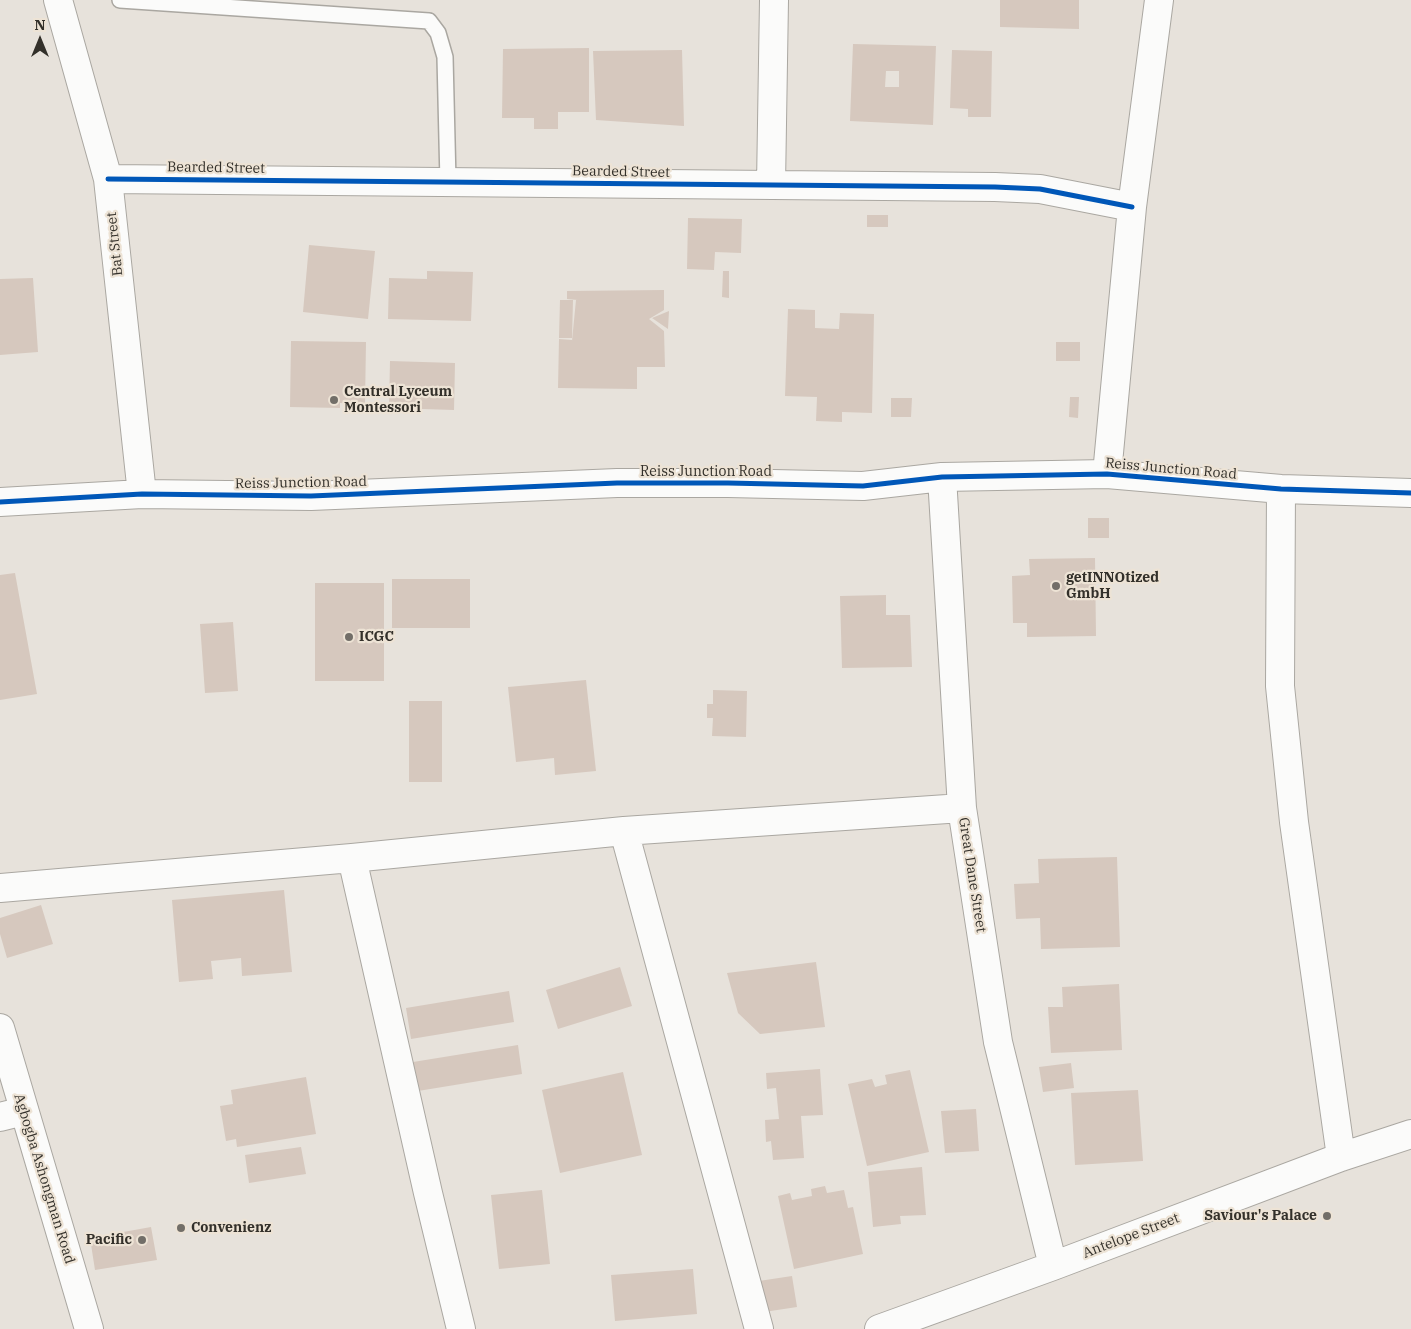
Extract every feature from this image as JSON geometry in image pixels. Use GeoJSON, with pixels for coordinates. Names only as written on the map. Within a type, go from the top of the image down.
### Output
{"type":"FeatureCollection","features":[{"type":"Feature","properties":{"kind":"street","name":"Bat Street"},"geometry":{"type":"LineString","coordinates":[[58,0],[108,179],[142,494]]}},
{"type":"Feature","properties":{"kind":"street"},"geometry":{"type":"LineString","coordinates":[[770,185],[774,0]]}},
{"type":"Feature","properties":{"kind":"street"},"geometry":{"type":"LineString","coordinates":[[1107,474],[1132,207],[1159,0]]}},
{"type":"Feature","properties":{"kind":"street","name":"Bearded Street"},"geometry":{"type":"LineString","coordinates":[[108,179],[995,187],[1040,189],[1132,207]]}},
{"type":"Feature","properties":{"kind":"street","name":"Reiss Junction Road"},"geometry":{"type":"LineString","coordinates":[[0,502],[142,494],[311,496],[617,483],[862,486],[942,477],[1107,474],[1281,489],[1411,493]]}},
{"type":"Feature","properties":{"kind":"street","name":"Great Dane Street"},"geometry":{"type":"LineString","coordinates":[[942,477],[962,808],[998,1042],[1053,1266]]}},
{"type":"Feature","properties":{"kind":"street"},"geometry":{"type":"LineString","coordinates":[[1281,489],[1280,686],[1294,822],[1342,1157]]}},
{"type":"Feature","properties":{"kind":"street"},"geometry":{"type":"LineString","coordinates":[[0,888],[352,858],[624,831],[962,808]]}},
{"type":"Feature","properties":{"kind":"street"},"geometry":{"type":"LineString","coordinates":[[624,831],[759,1329]]}},
{"type":"Feature","properties":{"kind":"street"},"geometry":{"type":"LineString","coordinates":[[352,858],[461,1329]]}},
{"type":"Feature","properties":{"kind":"street","name":"Agbogba Ashongman Road"},"geometry":{"type":"LineString","coordinates":[[0,1028],[12,1114],[89,1329]]}},
{"type":"Feature","properties":{"kind":"street","name":"Antelope Street"},"geometry":{"type":"LineString","coordinates":[[879,1329],[908,1324],[1053,1266],[1342,1157],[1411,1134]]}},
{"type":"Feature","properties":{"kind":"lane"},"geometry":{"type":"LineString","coordinates":[[120,0],[284,5],[429,21],[438,33],[445,57],[448,182]]}},
{"type":"Feature","properties":{"kind":"building"},"geometry":{"type":"Polygon","coordinates":[[[1000,0],[1079,0],[1079,29],[1000,27],[1000,0]]]}},
{"type":"Feature","properties":{"kind":"building"},"geometry":{"type":"Polygon","coordinates":[[[853,44],[936,46],[933,125],[850,121],[853,44]],[[886,71],[885,87],[899,87],[899,71],[886,71]]]}},
{"type":"Feature","properties":{"kind":"building"},"geometry":{"type":"Polygon","coordinates":[[[589,48],[589,112],[558,112],[558,129],[534,129],[534,118],[502,118],[503,49],[589,48]]]}},
{"type":"Feature","properties":{"kind":"building"},"geometry":{"type":"Polygon","coordinates":[[[682,50],[684,126],[596,120],[593,51],[682,50]]]}},
{"type":"Feature","properties":{"kind":"building"},"geometry":{"type":"Polygon","coordinates":[[[952,50],[992,51],[991,117],[968,117],[968,109],[950,108],[952,50]]]}},
{"type":"Feature","properties":{"kind":"building"},"geometry":{"type":"Polygon","coordinates":[[[867,215],[888,215],[888,227],[867,227],[867,215]]]}},
{"type":"Feature","properties":{"kind":"building"},"geometry":{"type":"Polygon","coordinates":[[[688,218],[742,219],[741,253],[715,252],[714,270],[687,269],[688,218]]]}},
{"type":"Feature","properties":{"kind":"building"},"geometry":{"type":"Polygon","coordinates":[[[309,245],[375,251],[368,319],[303,312],[309,245]]]}},
{"type":"Feature","properties":{"kind":"building"},"geometry":{"type":"Polygon","coordinates":[[[427,271],[473,272],[471,321],[388,319],[389,278],[427,279],[427,271]]]}},
{"type":"Feature","properties":{"kind":"building"},"geometry":{"type":"Polygon","coordinates":[[[723,271],[729,271],[729,298],[722,297],[723,271]]]}},
{"type":"Feature","properties":{"kind":"building"},"geometry":{"type":"Polygon","coordinates":[[[33,278],[38,352],[0,355],[0,279],[33,278]]]}},
{"type":"Feature","properties":{"kind":"building"},"geometry":{"type":"Polygon","coordinates":[[[664,290],[664,310],[649,319],[664,331],[665,367],[637,367],[637,389],[558,388],[559,339],[572,341],[576,300],[578,300],[567,299],[567,291],[664,290]]]}},
{"type":"Feature","properties":{"kind":"building"},"geometry":{"type":"Polygon","coordinates":[[[560,300],[573,300],[572,338],[559,338],[560,300]]]}},
{"type":"Feature","properties":{"kind":"building"},"geometry":{"type":"Polygon","coordinates":[[[788,309],[815,310],[815,328],[839,329],[840,313],[874,314],[872,413],[842,412],[842,422],[816,421],[817,397],[785,396],[788,309]]]}},
{"type":"Feature","properties":{"kind":"building"},"geometry":{"type":"Polygon","coordinates":[[[669,311],[668,329],[652,318],[669,311]]]}},
{"type":"Feature","properties":{"kind":"building"},"geometry":{"type":"Polygon","coordinates":[[[291,341],[366,342],[365,404],[340,403],[340,408],[290,407],[291,341]]]}},
{"type":"Feature","properties":{"kind":"building"},"geometry":{"type":"Polygon","coordinates":[[[1056,342],[1080,342],[1080,361],[1056,361],[1056,342]]]}},
{"type":"Feature","properties":{"kind":"building"},"geometry":{"type":"Polygon","coordinates":[[[390,361],[455,363],[454,410],[389,408],[390,361]]]}},
{"type":"Feature","properties":{"kind":"building"},"geometry":{"type":"Polygon","coordinates":[[[1070,397],[1079,397],[1078,418],[1069,417],[1070,397]]]}},
{"type":"Feature","properties":{"kind":"building"},"geometry":{"type":"Polygon","coordinates":[[[891,398],[912,398],[911,417],[891,417],[891,398]]]}},
{"type":"Feature","properties":{"kind":"building"},"geometry":{"type":"Polygon","coordinates":[[[1088,518],[1109,518],[1109,538],[1088,538],[1088,518]]]}},
{"type":"Feature","properties":{"kind":"building"},"geometry":{"type":"Polygon","coordinates":[[[1095,558],[1096,636],[1027,637],[1027,623],[1013,623],[1012,576],[1030,575],[1029,559],[1095,558]]]}},
{"type":"Feature","properties":{"kind":"building"},"geometry":{"type":"Polygon","coordinates":[[[15,573],[37,694],[0,700],[0,575],[15,573]]]}},
{"type":"Feature","properties":{"kind":"building"},"geometry":{"type":"Polygon","coordinates":[[[392,579],[470,579],[470,628],[392,628],[392,579]]]}},
{"type":"Feature","properties":{"kind":"building"},"geometry":{"type":"Polygon","coordinates":[[[315,583],[384,583],[384,681],[315,681],[315,583]]]}},
{"type":"Feature","properties":{"kind":"building"},"geometry":{"type":"Polygon","coordinates":[[[886,595],[886,615],[910,615],[912,667],[842,668],[840,596],[886,595]]]}},
{"type":"Feature","properties":{"kind":"building"},"geometry":{"type":"Polygon","coordinates":[[[233,622],[238,691],[205,693],[200,624],[233,622]]]}},
{"type":"Feature","properties":{"kind":"building"},"geometry":{"type":"Polygon","coordinates":[[[586,680],[596,771],[555,775],[554,758],[516,762],[508,687],[586,680]]]}},
{"type":"Feature","properties":{"kind":"building"},"geometry":{"type":"Polygon","coordinates":[[[713,690],[747,691],[746,737],[712,736],[713,718],[707,718],[707,704],[713,704],[713,690]]]}},
{"type":"Feature","properties":{"kind":"building"},"geometry":{"type":"Polygon","coordinates":[[[409,701],[442,701],[442,782],[409,782],[409,701]]]}},
{"type":"Feature","properties":{"kind":"building"},"geometry":{"type":"Polygon","coordinates":[[[1117,857],[1120,947],[1041,949],[1040,918],[1016,919],[1014,884],[1039,883],[1038,859],[1117,857]]]}},
{"type":"Feature","properties":{"kind":"building"},"geometry":{"type":"Polygon","coordinates":[[[284,890],[292,972],[242,976],[241,958],[211,961],[213,979],[179,982],[172,900],[284,890]]]}},
{"type":"Feature","properties":{"kind":"building"},"geometry":{"type":"Polygon","coordinates":[[[41,905],[53,944],[7,958],[0,934],[0,918],[41,905]]]}},
{"type":"Feature","properties":{"kind":"building"},"geometry":{"type":"Polygon","coordinates":[[[816,962],[825,1027],[760,1034],[738,1013],[727,973],[816,962]]]}},
{"type":"Feature","properties":{"kind":"building"},"geometry":{"type":"Polygon","coordinates":[[[620,967],[632,1006],[558,1029],[546,990],[620,967]]]}},
{"type":"Feature","properties":{"kind":"building"},"geometry":{"type":"Polygon","coordinates":[[[1119,984],[1122,1050],[1051,1053],[1048,1007],[1063,1007],[1062,987],[1119,984]]]}},
{"type":"Feature","properties":{"kind":"building"},"geometry":{"type":"Polygon","coordinates":[[[509,991],[514,1022],[411,1039],[406,1008],[509,991]]]}},
{"type":"Feature","properties":{"kind":"building"},"geometry":{"type":"Polygon","coordinates":[[[518,1045],[522,1074],[418,1091],[413,1062],[518,1045]]]}},
{"type":"Feature","properties":{"kind":"building"},"geometry":{"type":"Polygon","coordinates":[[[1071,1063],[1074,1088],[1043,1092],[1039,1067],[1071,1063]]]}},
{"type":"Feature","properties":{"kind":"building"},"geometry":{"type":"Polygon","coordinates":[[[820,1069],[823,1115],[801,1116],[804,1158],[773,1160],[771,1141],[766,1142],[765,1120],[779,1119],[776,1088],[767,1089],[766,1073],[820,1069]]]}},
{"type":"Feature","properties":{"kind":"building"},"geometry":{"type":"Polygon","coordinates":[[[910,1070],[929,1152],[867,1166],[848,1084],[872,1079],[875,1087],[887,1084],[885,1075],[910,1070]]]}},
{"type":"Feature","properties":{"kind":"building"},"geometry":{"type":"Polygon","coordinates":[[[623,1072],[642,1155],[560,1173],[542,1090],[623,1072]]]}},
{"type":"Feature","properties":{"kind":"building"},"geometry":{"type":"Polygon","coordinates":[[[306,1077],[316,1134],[237,1147],[236,1139],[226,1141],[220,1106],[233,1104],[231,1090],[306,1077]]]}},
{"type":"Feature","properties":{"kind":"building"},"geometry":{"type":"Polygon","coordinates":[[[1138,1090],[1143,1161],[1075,1165],[1071,1093],[1138,1090]]]}},
{"type":"Feature","properties":{"kind":"building"},"geometry":{"type":"Polygon","coordinates":[[[976,1109],[979,1151],[945,1153],[941,1111],[976,1109]]]}},
{"type":"Feature","properties":{"kind":"building"},"geometry":{"type":"Polygon","coordinates":[[[301,1147],[306,1174],[249,1183],[245,1155],[301,1147]]]}},
{"type":"Feature","properties":{"kind":"building"},"geometry":{"type":"Polygon","coordinates":[[[922,1167],[926,1215],[900,1216],[901,1224],[873,1227],[868,1172],[922,1167]]]}},
{"type":"Feature","properties":{"kind":"building"},"geometry":{"type":"Polygon","coordinates":[[[825,1186],[827,1193],[844,1190],[848,1208],[853,1207],[863,1254],[794,1269],[778,1196],[790,1193],[792,1200],[812,1196],[811,1189],[825,1186]]]}},
{"type":"Feature","properties":{"kind":"building"},"geometry":{"type":"Polygon","coordinates":[[[542,1190],[550,1264],[499,1269],[491,1195],[542,1190]]]}},
{"type":"Feature","properties":{"kind":"building"},"geometry":{"type":"Polygon","coordinates":[[[151,1227],[157,1260],[95,1270],[90,1238],[151,1227]]]}},
{"type":"Feature","properties":{"kind":"building"},"geometry":{"type":"Polygon","coordinates":[[[693,1269],[697,1314],[615,1321],[611,1275],[693,1269]]]}},
{"type":"Feature","properties":{"kind":"building"},"geometry":{"type":"Polygon","coordinates":[[[792,1276],[797,1307],[764,1312],[759,1281],[792,1276]]]}},
{"type":"Feature","properties":{"kind":"cycle path"},"geometry":{"type":"LineString","coordinates":[[108,179],[995,187],[1040,189],[1132,207]]}},
{"type":"Feature","properties":{"kind":"cycle path"},"geometry":{"type":"LineString","coordinates":[[0,502],[142,494],[311,496],[617,483],[863,486],[942,477],[1107,474],[1281,489],[1411,493]]}},
{"type":"Feature","properties":{"kind":"place","name":"Central Lyceum Montessori"},"geometry":{"type":"Point","coordinates":[334,400]}},
{"type":"Feature","properties":{"kind":"place","name":"getINNOtized GmbH"},"geometry":{"type":"Point","coordinates":[1056,586]}},
{"type":"Feature","properties":{"kind":"place","name":"ICGC"},"geometry":{"type":"Point","coordinates":[349,637]}},
{"type":"Feature","properties":{"kind":"place","name":"Saviour's Palace"},"geometry":{"type":"Point","coordinates":[1327,1216]}},
{"type":"Feature","properties":{"kind":"place","name":"Convenienz"},"geometry":{"type":"Point","coordinates":[181,1228]}},
{"type":"Feature","properties":{"kind":"place","name":"Pacific"},"geometry":{"type":"Point","coordinates":[142,1240]}}]}
